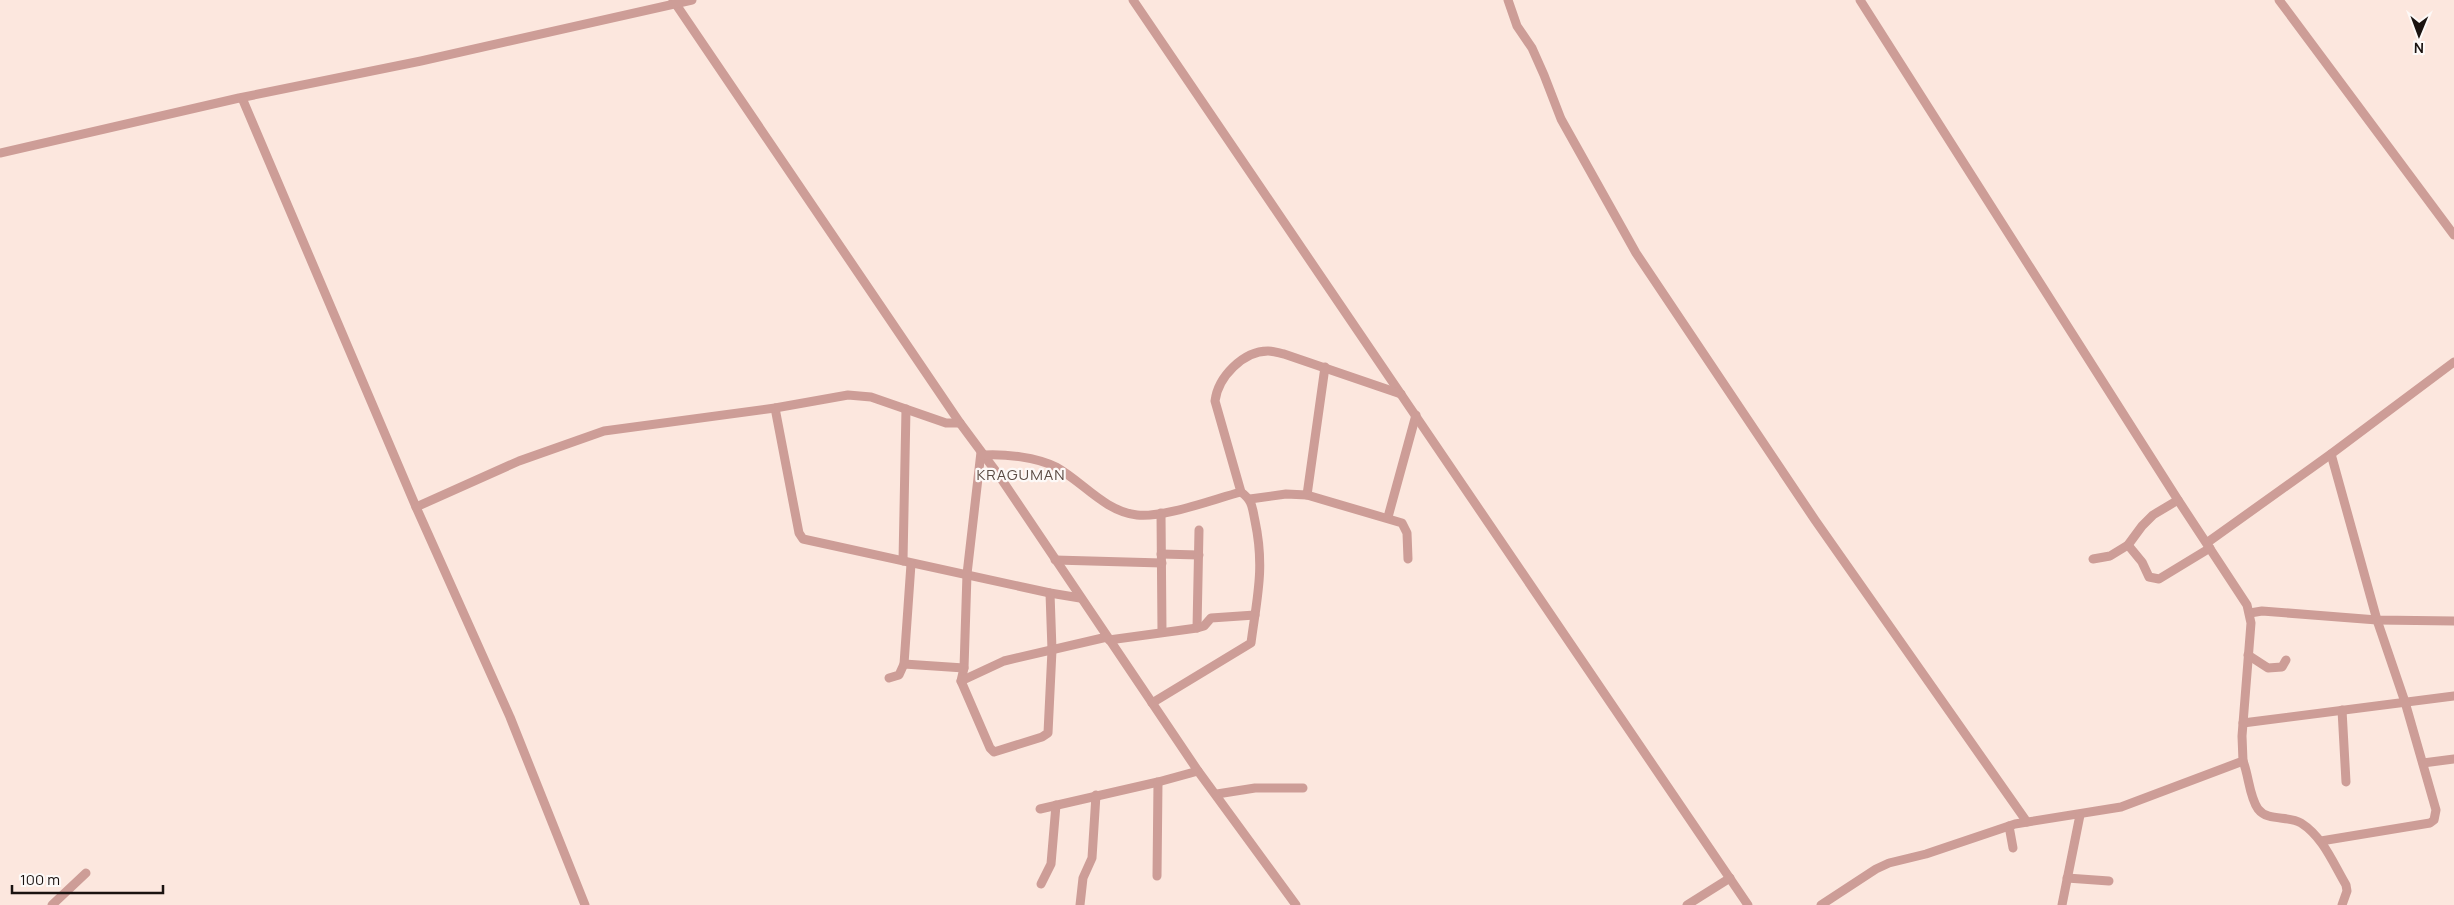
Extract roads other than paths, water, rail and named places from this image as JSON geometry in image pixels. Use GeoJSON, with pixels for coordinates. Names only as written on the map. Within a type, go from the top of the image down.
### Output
{"type":"FeatureCollection","features":[{"type":"Feature","properties":{"kind":"street"},"geometry":{"type":"LineString","coordinates":[[0,153],[242,98],[421,61],[675,2],[692,0]]}},
{"type":"Feature","properties":{"kind":"street"},"geometry":{"type":"LineString","coordinates":[[1133,0],[1748,905]]}},
{"type":"Feature","properties":{"kind":"street"},"geometry":{"type":"LineString","coordinates":[[1508,0],[1517,26],[1532,48],[1561,119],[1636,253],[1815,520],[2027,822]]}},
{"type":"Feature","properties":{"kind":"street"},"geometry":{"type":"LineString","coordinates":[[1860,0],[2178,500],[2247,605],[2250,613],[2243,723],[2243,762],[2248,774],[2253,800],[2259,811],[2268,816],[2300,822],[2321,841],[2346,885],[2347,891],[2342,905]]}},
{"type":"Feature","properties":{"kind":"street"},"geometry":{"type":"LineString","coordinates":[[2279,0],[2454,235]]}},
{"type":"Feature","properties":{"kind":"street"},"geometry":{"type":"LineString","coordinates":[[675,2],[1198,771],[1217,794],[1296,905]]}},
{"type":"Feature","properties":{"kind":"street"},"geometry":{"type":"LineString","coordinates":[[242,98],[416,507],[510,717],[586,905]]}},
{"type":"Feature","properties":{"kind":"street"},"geometry":{"type":"LineString","coordinates":[[1402,394],[1324,367],[1269,351],[1255,353],[1237,363],[1216,390],[1215,401],[1241,492],[1250,498],[1286,494],[1307,495],[1402,523],[1405,526],[1408,559]]}},
{"type":"Feature","properties":{"kind":"street"},"geometry":{"type":"LineString","coordinates":[[2128,545],[2142,562],[2149,577],[2159,579],[2209,545],[2454,362]]}},
{"type":"Feature","properties":{"kind":"street"},"geometry":{"type":"LineString","coordinates":[[1307,495],[1324,367]]}},
{"type":"Feature","properties":{"kind":"street"},"geometry":{"type":"LineString","coordinates":[[416,507],[519,461],[604,431],[775,408],[848,395],[871,398],[946,423],[960,423]]}},
{"type":"Feature","properties":{"kind":"street"},"geometry":{"type":"LineString","coordinates":[[775,408],[798,533],[803,539],[1080,598]]}},
{"type":"Feature","properties":{"kind":"street"},"geometry":{"type":"LineString","coordinates":[[889,678],[899,675],[904,664],[907,562],[906,409]]}},
{"type":"Feature","properties":{"kind":"street"},"geometry":{"type":"LineString","coordinates":[[1388,518],[1416,415]]}},
{"type":"Feature","properties":{"kind":"street"},"geometry":{"type":"LineString","coordinates":[[983,453],[1015,457],[1055,467],[1106,504],[1121,511],[1138,515],[1161,513],[1241,492]]}},
{"type":"Feature","properties":{"kind":"street"},"geometry":{"type":"LineString","coordinates":[[983,453],[967,574],[964,668],[960,681],[990,748],[994,752],[1042,737],[1048,733],[1052,650],[1050,593]]}},
{"type":"Feature","properties":{"kind":"street"},"geometry":{"type":"LineString","coordinates":[[2321,841],[2430,823],[2434,820],[2436,810],[2405,702],[2378,620],[2331,454]]}},
{"type":"Feature","properties":{"kind":"street"},"geometry":{"type":"LineString","coordinates":[[1152,703],[1245,649],[1251,643],[1261,574],[1261,547],[1250,498]]}},
{"type":"Feature","properties":{"kind":"street"},"geometry":{"type":"LineString","coordinates":[[2092,560],[2110,556],[2128,545],[2152,515],[2178,500]]}},
{"type":"Feature","properties":{"kind":"street"},"geometry":{"type":"LineString","coordinates":[[1161,513],[1162,632]]}},
{"type":"Feature","properties":{"kind":"street"},"geometry":{"type":"LineString","coordinates":[[1196,628],[1199,530]]}},
{"type":"Feature","properties":{"kind":"street"},"geometry":{"type":"LineString","coordinates":[[1055,560],[1161,559],[1199,555]]}},
{"type":"Feature","properties":{"kind":"street"},"geometry":{"type":"LineString","coordinates":[[2250,613],[2262,611],[2378,620],[2454,621]]}},
{"type":"Feature","properties":{"kind":"street"},"geometry":{"type":"LineString","coordinates":[[960,681],[1004,661],[1052,650],[1108,638],[1196,628],[1204,626],[1210,618],[1255,615]]}},
{"type":"Feature","properties":{"kind":"street"},"geometry":{"type":"LineString","coordinates":[[2248,655],[2268,668],[2282,667],[2286,660]]}},
{"type":"Feature","properties":{"kind":"street"},"geometry":{"type":"LineString","coordinates":[[904,664],[964,668]]}},
{"type":"Feature","properties":{"kind":"street"},"geometry":{"type":"LineString","coordinates":[[2243,723],[2454,696]]}},
{"type":"Feature","properties":{"kind":"street"},"geometry":{"type":"LineString","coordinates":[[2342,710],[2346,782]]}},
{"type":"Feature","properties":{"kind":"street"},"geometry":{"type":"LineString","coordinates":[[2423,763],[2454,759]]}},
{"type":"Feature","properties":{"kind":"street"},"geometry":{"type":"LineString","coordinates":[[1820,905],[1876,869],[1889,863],[2009,826],[2121,807],[2243,762]]}},
{"type":"Feature","properties":{"kind":"street"},"geometry":{"type":"LineString","coordinates":[[1040,809],[1198,771]]}},
{"type":"Feature","properties":{"kind":"street"},"geometry":{"type":"LineString","coordinates":[[1157,876],[1158,782]]}},
{"type":"Feature","properties":{"kind":"street"},"geometry":{"type":"LineString","coordinates":[[1217,794],[1255,788],[1303,788]]}},
{"type":"Feature","properties":{"kind":"street"},"geometry":{"type":"LineString","coordinates":[[1080,905],[1083,878],[1092,858],[1096,795]]}},
{"type":"Feature","properties":{"kind":"street"},"geometry":{"type":"LineString","coordinates":[[1041,884],[1051,864],[1056,805]]}},
{"type":"Feature","properties":{"kind":"street"},"geometry":{"type":"LineString","coordinates":[[2062,905],[2080,815]]}},
{"type":"Feature","properties":{"kind":"street"},"geometry":{"type":"LineString","coordinates":[[2009,826],[2013,848]]}},
{"type":"Feature","properties":{"kind":"street"},"geometry":{"type":"LineString","coordinates":[[52,905],[86,873]]}},
{"type":"Feature","properties":{"kind":"street"},"geometry":{"type":"LineString","coordinates":[[1687,905],[1730,878]]}},
{"type":"Feature","properties":{"kind":"street"},"geometry":{"type":"LineString","coordinates":[[2067,878],[2109,881]]}},
{"type":"Feature","properties":{"kind":"district","name":"KRAGUMAN"},"geometry":{"type":"Point","coordinates":[1021,475]}}]}
